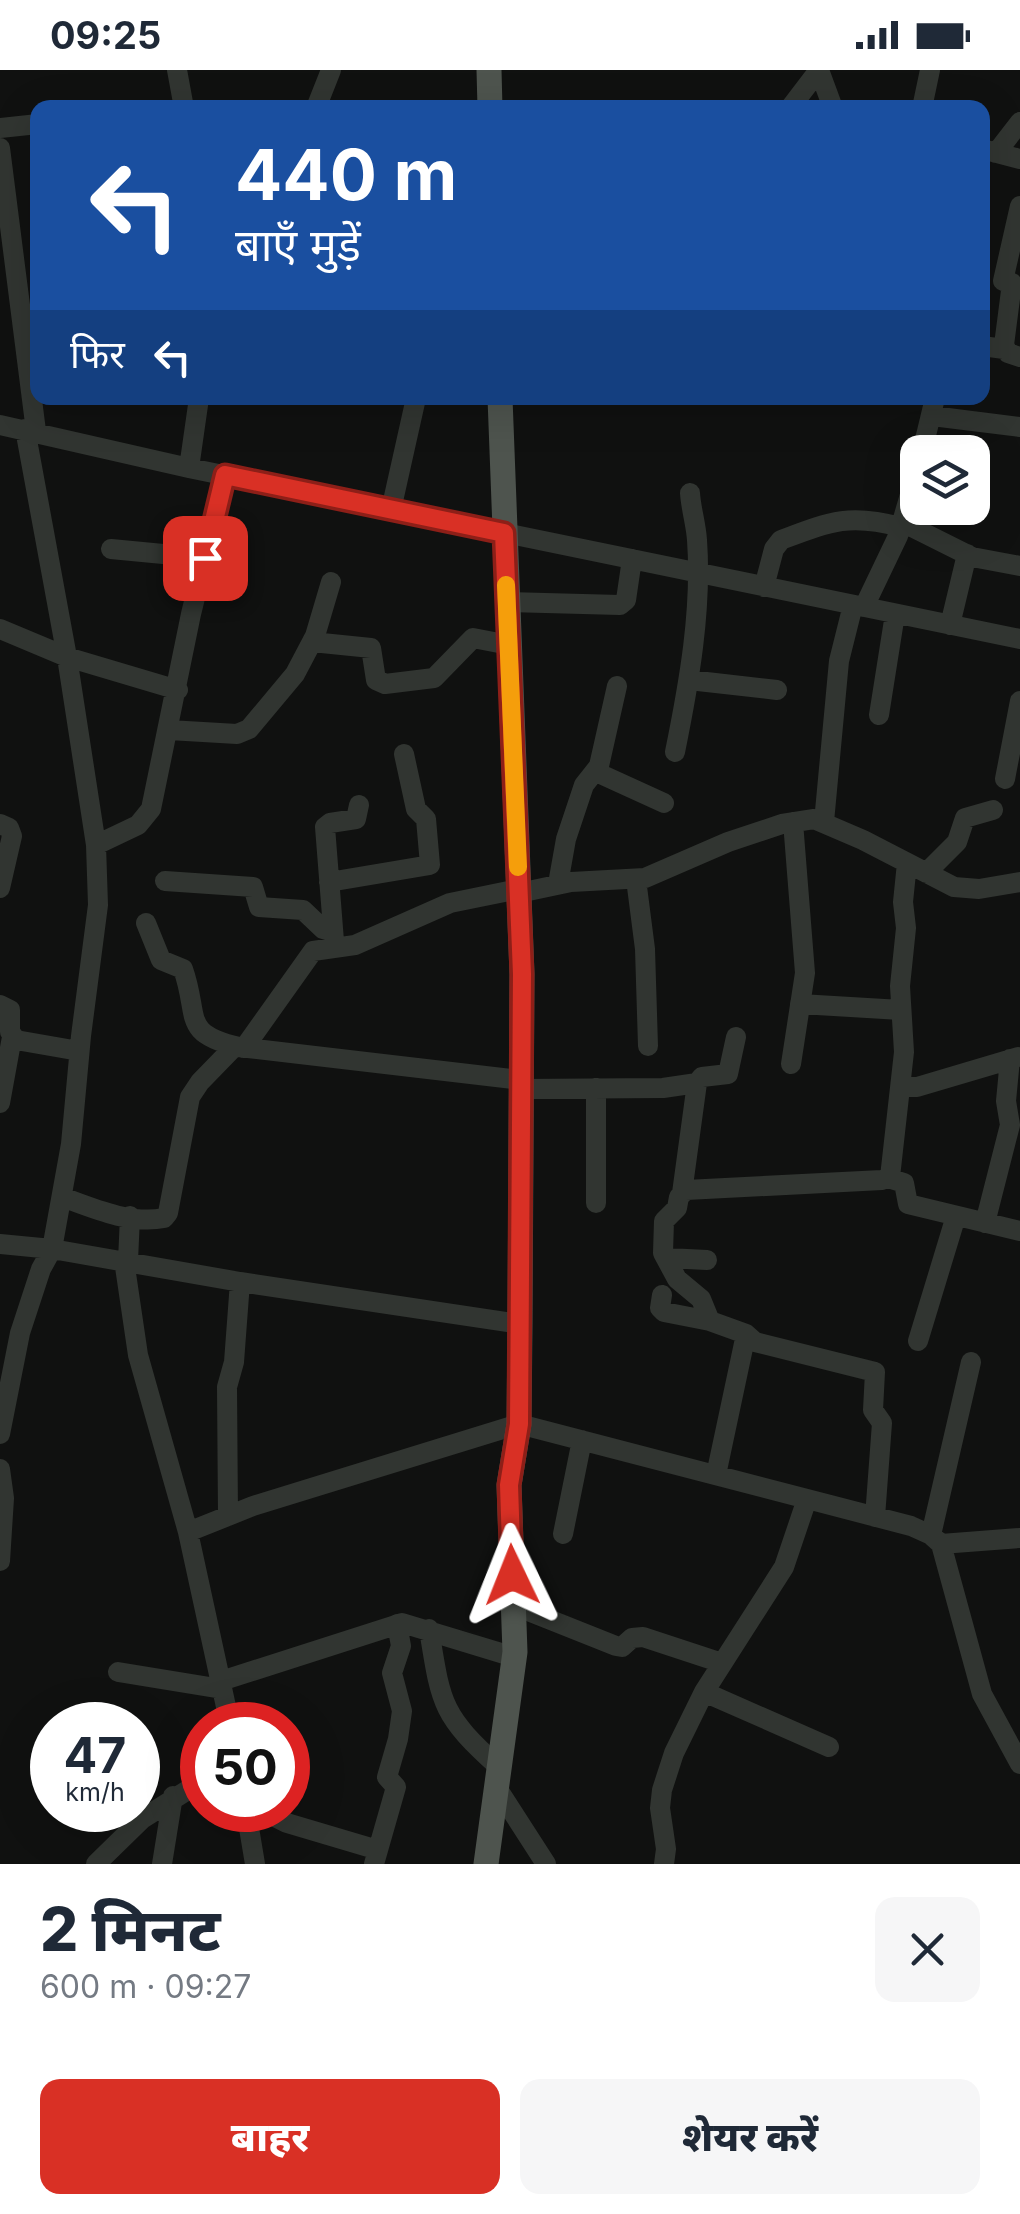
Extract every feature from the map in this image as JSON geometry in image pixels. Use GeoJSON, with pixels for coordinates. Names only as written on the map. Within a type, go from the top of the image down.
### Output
{"type":"FeatureCollection","features":[{"type":"Feature","properties":{"kind":"main road"},"geometry":{"type":"LineString","coordinates":[[489,70],[490,100]]}},
{"type":"Feature","properties":{"kind":"main road"},"geometry":{"type":"LineString","coordinates":[[486,1864],[514,1657],[509,1485],[519,1424],[520,1324],[519,891],[500,405]]}},
{"type":"Feature","properties":{"kind":"street"},"geometry":{"type":"LineString","coordinates":[[177,70],[183,100]]}},
{"type":"Feature","properties":{"kind":"street"},"geometry":{"type":"LineString","coordinates":[[319,100],[331,70]]}},
{"type":"Feature","properties":{"kind":"street"},"geometry":{"type":"LineString","coordinates":[[796,100],[819,70]]}},
{"type":"Feature","properties":{"kind":"street"},"geometry":{"type":"LineString","coordinates":[[819,70],[830,100]]}},
{"type":"Feature","properties":{"kind":"street"},"geometry":{"type":"LineString","coordinates":[[924,100],[930,70]]}},
{"type":"Feature","properties":{"kind":"street"},"geometry":{"type":"LineString","coordinates":[[1020,122],[990,151],[1020,160]]}},
{"type":"Feature","properties":{"kind":"street"},"geometry":{"type":"LineString","coordinates":[[0,128],[30,125]]}},
{"type":"Feature","properties":{"kind":"street"},"geometry":{"type":"LineString","coordinates":[[0,148],[4,205],[30,364]]}},
{"type":"Feature","properties":{"kind":"street"},"geometry":{"type":"LineString","coordinates":[[1012,353],[1004,281],[1019,218]]}},
{"type":"Feature","properties":{"kind":"street"},"geometry":{"type":"LineString","coordinates":[[0,1434],[20,1333],[41,1269],[52,1249],[71,1144],[98,930],[96,845],[31,430],[34,405]]}},
{"type":"Feature","properties":{"kind":"street"},"geometry":{"type":"LineString","coordinates":[[189,468],[198,405]]}},
{"type":"Feature","properties":{"kind":"street"},"geometry":{"type":"LineString","coordinates":[[391,510],[414,405]]}},
{"type":"Feature","properties":{"kind":"street"},"geometry":{"type":"LineString","coordinates":[[926,435],[933,407],[1020,427]]}},
{"type":"Feature","properties":{"kind":"street"},"geometry":{"type":"LineString","coordinates":[[0,424],[189,468],[1020,640]]}},
{"type":"Feature","properties":{"kind":"street"},"geometry":{"type":"LineString","coordinates":[[96,845],[138,826],[151,809],[225,475]]}},
{"type":"Feature","properties":{"kind":"street"},"geometry":{"type":"LineString","coordinates":[[676,752],[689,680],[698,573],[690,493]]}},
{"type":"Feature","properties":{"kind":"street"},"geometry":{"type":"LineString","coordinates":[[764,587],[774,549],[781,540],[844,520],[870,518],[900,524]]}},
{"type":"Feature","properties":{"kind":"street"},"geometry":{"type":"LineString","coordinates":[[824,822],[839,661],[858,606],[900,525]]}},
{"type":"Feature","properties":{"kind":"street"},"geometry":{"type":"LineString","coordinates":[[903,525],[966,554],[1020,566]]}},
{"type":"Feature","properties":{"kind":"street"},"geometry":{"type":"LineString","coordinates":[[112,549],[205,558]]}},
{"type":"Feature","properties":{"kind":"street"},"geometry":{"type":"LineString","coordinates":[[950,625],[966,554]]}},
{"type":"Feature","properties":{"kind":"street"},"geometry":{"type":"LineString","coordinates":[[507,602],[620,605],[626,600],[632,560]]}},
{"type":"Feature","properties":{"kind":"street"},"geometry":{"type":"LineString","coordinates":[[169,730],[243,733],[293,678],[312,642],[331,582]]}},
{"type":"Feature","properties":{"kind":"street"},"geometry":{"type":"LineString","coordinates":[[879,715],[895,614]]}},
{"type":"Feature","properties":{"kind":"street"},"geometry":{"type":"LineString","coordinates":[[0,629],[67,656],[178,690]]}},
{"type":"Feature","properties":{"kind":"street"},"geometry":{"type":"LineString","coordinates":[[312,642],[371,648],[376,680],[384,684],[434,678],[473,638],[509,646]]}},
{"type":"Feature","properties":{"kind":"street"},"geometry":{"type":"LineString","coordinates":[[689,680],[777,690]]}},
{"type":"Feature","properties":{"kind":"street"},"geometry":{"type":"LineString","coordinates":[[558,884],[566,839],[584,785],[596,772],[616,686]]}},
{"type":"Feature","properties":{"kind":"street"},"geometry":{"type":"LineString","coordinates":[[1005,779],[1020,701]]}},
{"type":"Feature","properties":{"kind":"street"},"geometry":{"type":"LineString","coordinates":[[329,882],[430,865],[426,819],[416,809],[404,754]]}},
{"type":"Feature","properties":{"kind":"street"},"geometry":{"type":"LineString","coordinates":[[596,772],[664,803]]}},
{"type":"Feature","properties":{"kind":"street"},"geometry":{"type":"LineString","coordinates":[[334,940],[325,827],[356,819],[358,805]]}},
{"type":"Feature","properties":{"kind":"street"},"geometry":{"type":"LineString","coordinates":[[916,868],[957,842],[966,818],[992,810]]}},
{"type":"Feature","properties":{"kind":"street"},"geometry":{"type":"LineString","coordinates":[[62,1197],[130,1216],[158,1220],[168,1213],[190,1097],[240,1047],[307,954],[334,940],[368,940],[450,904],[558,884],[636,880],[728,842],[794,822],[814,820],[963,890],[1020,882]]}},
{"type":"Feature","properties":{"kind":"street"},"geometry":{"type":"LineString","coordinates":[[791,1064],[806,973],[794,822]]}},
{"type":"Feature","properties":{"kind":"street"},"geometry":{"type":"LineString","coordinates":[[0,824],[9,828],[12,836],[0,886]]}},
{"type":"Feature","properties":{"kind":"street"},"geometry":{"type":"LineString","coordinates":[[888,1178],[902,1087],[904,1036],[900,1010],[916,868]]}},
{"type":"Feature","properties":{"kind":"street"},"geometry":{"type":"LineString","coordinates":[[636,880],[645,949],[648,1046]]}},
{"type":"Feature","properties":{"kind":"street"},"geometry":{"type":"LineString","coordinates":[[165,881],[252,887],[260,906],[303,910],[334,940]]}},
{"type":"Feature","properties":{"kind":"street"},"geometry":{"type":"LineString","coordinates":[[146,923],[161,960],[183,970],[200,1033],[240,1047],[521,1084],[663,1088],[697,1083]]}},
{"type":"Feature","properties":{"kind":"street"},"geometry":{"type":"LineString","coordinates":[[800,1004],[900,1010]]}},
{"type":"Feature","properties":{"kind":"street"},"geometry":{"type":"LineString","coordinates":[[0,1005],[10,1010],[12,1037],[0,1103]]}},
{"type":"Feature","properties":{"kind":"street"},"geometry":{"type":"LineString","coordinates":[[12,1037],[80,1051]]}},
{"type":"Feature","properties":{"kind":"street"},"geometry":{"type":"LineString","coordinates":[[710,1321],[700,1299],[677,1279],[662,1250],[664,1222],[677,1208],[682,1192],[697,1083],[702,1077],[728,1074],[736,1037]]}},
{"type":"Feature","properties":{"kind":"street"},"geometry":{"type":"LineString","coordinates":[[902,1087],[917,1087],[1015,1058],[1006,1101],[1010,1125],[985,1223]]}},
{"type":"Feature","properties":{"kind":"street"},"geometry":{"type":"LineString","coordinates":[[596,1088],[596,1203]]}},
{"type":"Feature","properties":{"kind":"street"},"geometry":{"type":"LineString","coordinates":[[682,1192],[888,1178],[906,1186],[906,1203],[1020,1231]]}},
{"type":"Feature","properties":{"kind":"street"},"geometry":{"type":"LineString","coordinates":[[130,1216],[126,1261],[138,1355],[188,1532],[225,1702]]}},
{"type":"Feature","properties":{"kind":"street"},"geometry":{"type":"LineString","coordinates":[[918,1340],[956,1216]]}},
{"type":"Feature","properties":{"kind":"street"},"geometry":{"type":"LineString","coordinates":[[0,1244],[520,1324]]}},
{"type":"Feature","properties":{"kind":"street"},"geometry":{"type":"LineString","coordinates":[[667,1258],[708,1260]]}},
{"type":"Feature","properties":{"kind":"street"},"geometry":{"type":"LineString","coordinates":[[228,1516],[228,1387],[234,1362],[240,1282]]}},
{"type":"Feature","properties":{"kind":"street"},"geometry":{"type":"LineString","coordinates":[[662,1294],[660,1308],[664,1312],[710,1321],[746,1334],[755,1342],[875,1372],[872,1410],[882,1422],[875,1516]]}},
{"type":"Feature","properties":{"kind":"street"},"geometry":{"type":"LineString","coordinates":[[716,1475],[746,1334]]}},
{"type":"Feature","properties":{"kind":"street"},"geometry":{"type":"LineString","coordinates":[[971,1362],[936,1539],[982,1694],[1020,1764]]}},
{"type":"Feature","properties":{"kind":"street"},"geometry":{"type":"LineString","coordinates":[[188,1532],[519,1424],[875,1516],[936,1539],[1020,1538]]}},
{"type":"Feature","properties":{"kind":"street"},"geometry":{"type":"LineString","coordinates":[[563,1534],[582,1440]]}},
{"type":"Feature","properties":{"kind":"street"},"geometry":{"type":"LineString","coordinates":[[0,1470],[4,1498],[0,1560]]}},
{"type":"Feature","properties":{"kind":"street"},"geometry":{"type":"LineString","coordinates":[[664,1864],[666,1849],[660,1808],[674,1752],[704,1692],[784,1567],[807,1499]]}},
{"type":"Feature","properties":{"kind":"street"},"geometry":{"type":"LineString","coordinates":[[514,1605],[616,1646],[644,1637],[722,1663]]}},
{"type":"Feature","properties":{"kind":"street"},"geometry":{"type":"LineString","coordinates":[[118,1672],[221,1685],[396,1624],[410,1623],[514,1657]]}},
{"type":"Feature","properties":{"kind":"street"},"geometry":{"type":"LineString","coordinates":[[309,1832],[376,1857],[396,1785],[386,1777],[402,1711],[392,1673],[401,1646],[396,1624]]}},
{"type":"Feature","properties":{"kind":"street"},"geometry":{"type":"LineString","coordinates":[[429,1629],[444,1706],[498,1778],[546,1864]]}},
{"type":"Feature","properties":{"kind":"street"},"geometry":{"type":"LineString","coordinates":[[704,1692],[829,1747]]}},
{"type":"Feature","properties":{"kind":"street"},"geometry":{"type":"LineString","coordinates":[[96,1864],[142,1819],[180,1792]]}},
{"type":"Feature","properties":{"kind":"street"},"geometry":{"type":"LineString","coordinates":[[162,1864],[173,1796]]}},
{"type":"Feature","properties":{"kind":"street"},"geometry":{"type":"LineString","coordinates":[[250,1832],[255,1864]]}},
{"type":"Feature","properties":{"kind":"slow traffic"},"geometry":{"type":"LineString","coordinates":[[506,585],[518,867]]}},
{"type":"Feature","properties":{"kind":"route"},"geometry":{"type":"LineString","coordinates":[[205,558],[225,475],[504,533],[522,974],[519,1424],[509,1485],[512,1575]]}}]}
